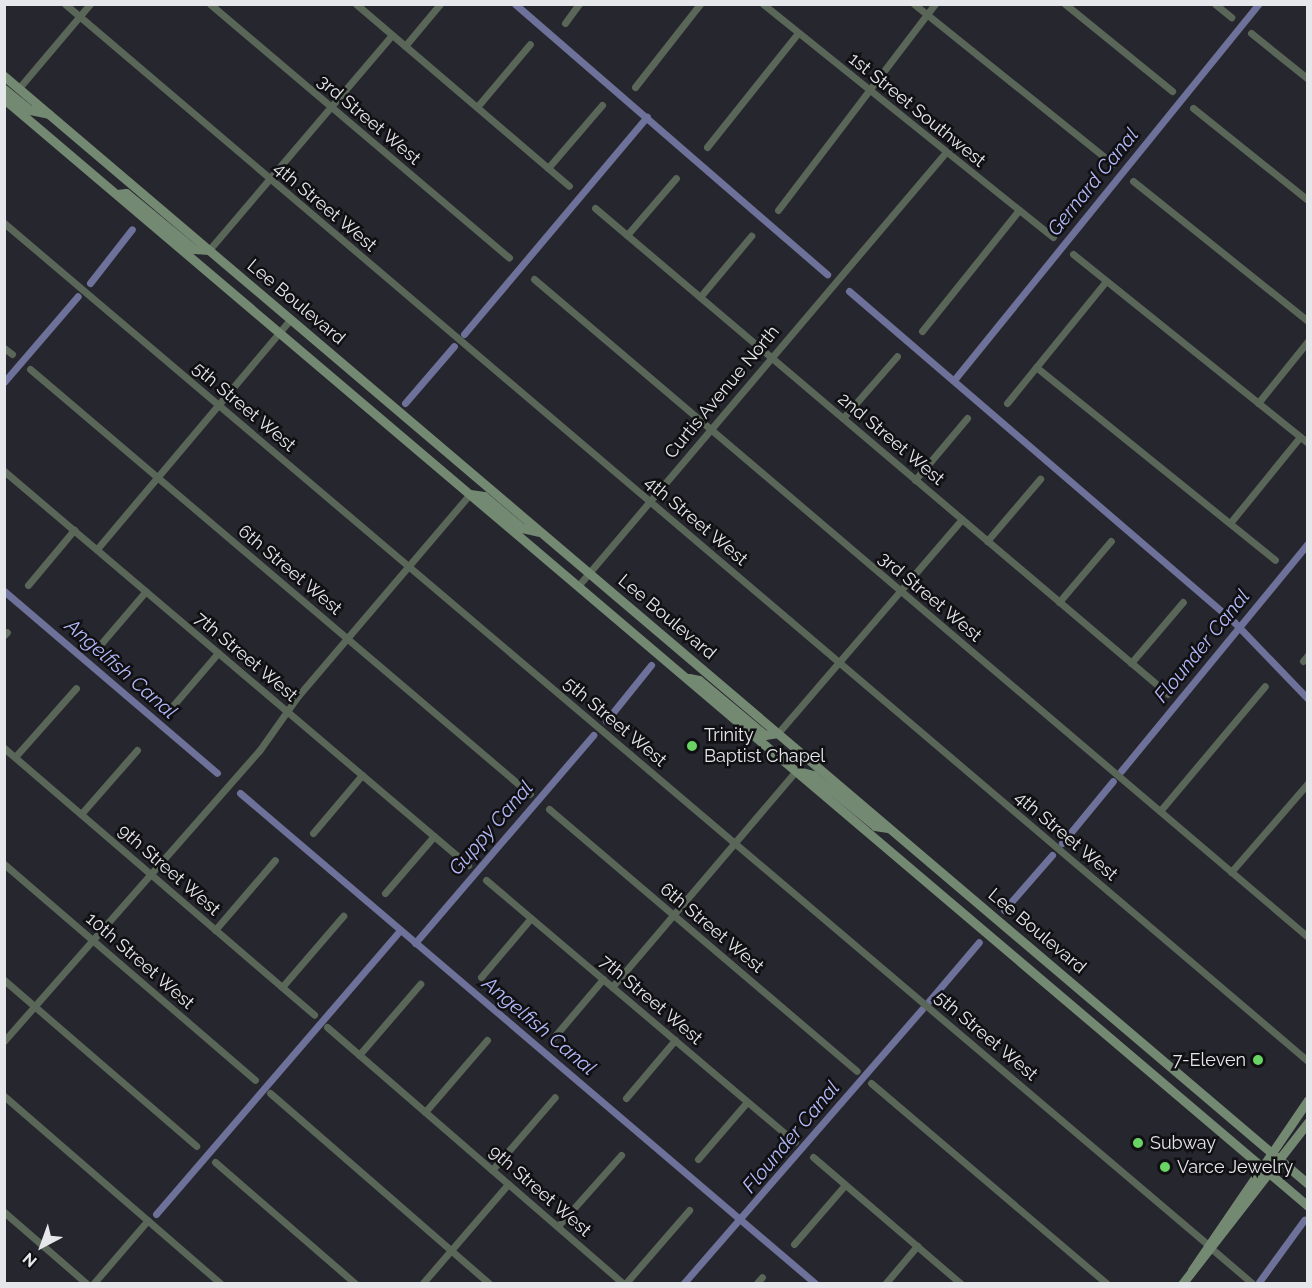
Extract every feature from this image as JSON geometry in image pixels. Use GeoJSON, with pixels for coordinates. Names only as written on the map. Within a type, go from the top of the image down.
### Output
{"type":"FeatureCollection","features":[{"type":"Feature","properties":{"kind":"main road","name":"Lee Boulevard"},"geometry":{"type":"LineString","coordinates":[[4,76],[1308,1184]]}},
{"type":"Feature","properties":{"kind":"main road"},"geometry":{"type":"LineString","coordinates":[[4,89],[30,110],[51,115]]}},
{"type":"Feature","properties":{"kind":"main road","name":"Lee Boulevard"},"geometry":{"type":"LineString","coordinates":[[4,99],[1308,1206]]}},
{"type":"Feature","properties":{"kind":"main road"},"geometry":{"type":"LineString","coordinates":[[117,194],[126,193],[194,249],[209,250]]}},
{"type":"Feature","properties":{"kind":"main road"},"geometry":{"type":"LineString","coordinates":[[470,494],[484,496],[522,528],[542,532]]}},
{"type":"Feature","properties":{"kind":"main road"},"geometry":{"type":"LineString","coordinates":[[687,678],[699,680],[765,735],[778,733]]}},
{"type":"Feature","properties":{"kind":"main road"},"geometry":{"type":"LineString","coordinates":[[796,771],[813,775],[875,826],[890,828]]}},
{"type":"Feature","properties":{"kind":"main road"},"geometry":{"type":"LineString","coordinates":[[1182,1284],[1308,1100]]}},
{"type":"Feature","properties":{"kind":"main road"},"geometry":{"type":"LineString","coordinates":[[1209,1246],[1270,1174],[1308,1122]]}},
{"type":"Feature","properties":{"kind":"street","name":"4th Street West"},"geometry":{"type":"LineString","coordinates":[[65,4],[1308,1061]]}},
{"type":"Feature","properties":{"kind":"street"},"geometry":{"type":"LineString","coordinates":[[19,88],[90,4]]}},
{"type":"Feature","properties":{"kind":"street","name":"3rd Street West"},"geometry":{"type":"LineString","coordinates":[[210,4],[509,258]]}},
{"type":"Feature","properties":{"kind":"street"},"geometry":{"type":"LineString","coordinates":[[356,4],[569,186]]}},
{"type":"Feature","properties":{"kind":"street"},"geometry":{"type":"LineString","coordinates":[[405,46],[440,4]]}},
{"type":"Feature","properties":{"kind":"street"},"geometry":{"type":"LineString","coordinates":[[565,23],[579,4]]}},
{"type":"Feature","properties":{"kind":"street"},"geometry":{"type":"LineString","coordinates":[[635,87],[700,4]]}},
{"type":"Feature","properties":{"kind":"street","name":"1st Street Southwest"},"geometry":{"type":"LineString","coordinates":[[764,4],[1053,237]]}},
{"type":"Feature","properties":{"kind":"street"},"geometry":{"type":"LineString","coordinates":[[914,4],[1113,164]]}},
{"type":"Feature","properties":{"kind":"street"},"geometry":{"type":"LineString","coordinates":[[778,210],[872,92],[873,82],[935,4]]}},
{"type":"Feature","properties":{"kind":"street"},"geometry":{"type":"LineString","coordinates":[[1065,4],[1173,91]]}},
{"type":"Feature","properties":{"kind":"street"},"geometry":{"type":"LineString","coordinates":[[1215,4],[1230,17]]}},
{"type":"Feature","properties":{"kind":"street"},"geometry":{"type":"LineString","coordinates":[[707,147],[798,33]]}},
{"type":"Feature","properties":{"kind":"street"},"geometry":{"type":"LineString","coordinates":[[1251,33],[1308,78]]}},
{"type":"Feature","properties":{"kind":"street"},"geometry":{"type":"LineString","coordinates":[[209,250],[392,35]]}},
{"type":"Feature","properties":{"kind":"street"},"geometry":{"type":"LineString","coordinates":[[477,107],[530,44]]}},
{"type":"Feature","properties":{"kind":"street"},"geometry":{"type":"LineString","coordinates":[[548,168],[602,105]]}},
{"type":"Feature","properties":{"kind":"street"},"geometry":{"type":"LineString","coordinates":[[1193,108],[1308,200]]}},
{"type":"Feature","properties":{"kind":"street","name":"Curtis Avenue North"},"geometry":{"type":"LineString","coordinates":[[578,586],[845,274],[946,152]]}},
{"type":"Feature","properties":{"kind":"street"},"geometry":{"type":"LineString","coordinates":[[627,235],[676,178]]}},
{"type":"Feature","properties":{"kind":"street"},"geometry":{"type":"LineString","coordinates":[[1133,181],[1308,321]]}},
{"type":"Feature","properties":{"kind":"street","name":"2nd Street West"},"geometry":{"type":"LineString","coordinates":[[595,208],[1168,694]]}},
{"type":"Feature","properties":{"kind":"street"},"geometry":{"type":"LineString","coordinates":[[922,331],[1019,210]]}},
{"type":"Feature","properties":{"kind":"street","name":"5th Street West"},"geometry":{"type":"LineString","coordinates":[[4,223],[1253,1284]]}},
{"type":"Feature","properties":{"kind":"street"},"geometry":{"type":"LineString","coordinates":[[700,297],[751,236]]}},
{"type":"Feature","properties":{"kind":"street"},"geometry":{"type":"LineString","coordinates":[[1073,254],[1308,442]]}},
{"type":"Feature","properties":{"kind":"street","name":"3rd Street West"},"geometry":{"type":"LineString","coordinates":[[534,279],[1231,872],[1306,933]]}},
{"type":"Feature","properties":{"kind":"street"},"geometry":{"type":"LineString","coordinates":[[1007,403],[1106,281]]}},
{"type":"Feature","properties":{"kind":"street"},"geometry":{"type":"LineString","coordinates":[[97,549],[291,319]]}},
{"type":"Feature","properties":{"kind":"street"},"geometry":{"type":"LineString","coordinates":[[1258,403],[1308,341]]}},
{"type":"Feature","properties":{"kind":"street"},"geometry":{"type":"LineString","coordinates":[[4,348],[12,354]]}},
{"type":"Feature","properties":{"kind":"street"},"geometry":{"type":"LineString","coordinates":[[843,418],[897,356]]}},
{"type":"Feature","properties":{"kind":"street"},"geometry":{"type":"LineString","coordinates":[[1036,367],[1275,560]]}},
{"type":"Feature","properties":{"kind":"street","name":"6th Street West"},"geometry":{"type":"LineString","coordinates":[[30,369],[530,794]]}},
{"type":"Feature","properties":{"kind":"street"},"geometry":{"type":"LineString","coordinates":[[915,480],[966,418]]}},
{"type":"Feature","properties":{"kind":"street"},"geometry":{"type":"LineString","coordinates":[[1230,523],[1300,437]]}},
{"type":"Feature","properties":{"kind":"street","name":"7th Street West"},"geometry":{"type":"LineString","coordinates":[[4,471],[468,865]]}},
{"type":"Feature","properties":{"kind":"street"},"geometry":{"type":"LineString","coordinates":[[987,541],[1040,479]]}},
{"type":"Feature","properties":{"kind":"street"},"geometry":{"type":"LineString","coordinates":[[4,1041],[177,839],[290,714],[298,696],[470,494]]}},
{"type":"Feature","properties":{"kind":"street"},"geometry":{"type":"LineString","coordinates":[[778,733],[962,519]]}},
{"type":"Feature","properties":{"kind":"street"},"geometry":{"type":"LineString","coordinates":[[28,585],[74,530]]}},
{"type":"Feature","properties":{"kind":"street"},"geometry":{"type":"LineString","coordinates":[[1059,602],[1111,542]]}},
{"type":"Feature","properties":{"kind":"street"},"geometry":{"type":"LineString","coordinates":[[99,646],[146,591]]}},
{"type":"Feature","properties":{"kind":"street"},"geometry":{"type":"LineString","coordinates":[[1131,663],[1183,602]]}},
{"type":"Feature","properties":{"kind":"street"},"geometry":{"type":"LineString","coordinates":[[170,709],[218,653]]}},
{"type":"Feature","properties":{"kind":"street"},"geometry":{"type":"LineString","coordinates":[[1160,811],[1265,686]]}},
{"type":"Feature","properties":{"kind":"street"},"geometry":{"type":"LineString","coordinates":[[15,757],[76,688]]}},
{"type":"Feature","properties":{"kind":"street","name":"9th Street West"},"geometry":{"type":"LineString","coordinates":[[4,748],[314,1015]]}},
{"type":"Feature","properties":{"kind":"street"},"geometry":{"type":"LineString","coordinates":[[81,814],[137,750]]}},
{"type":"Feature","properties":{"kind":"street"},"geometry":{"type":"LineString","coordinates":[[612,987],[796,771]]}},
{"type":"Feature","properties":{"kind":"street"},"geometry":{"type":"LineString","coordinates":[[313,833],[362,775]]}},
{"type":"Feature","properties":{"kind":"street"},"geometry":{"type":"LineString","coordinates":[[1231,872],[1308,783]]}},
{"type":"Feature","properties":{"kind":"street","name":"6th Street West"},"geometry":{"type":"LineString","coordinates":[[549,809],[857,1071]]}},
{"type":"Feature","properties":{"kind":"street"},"geometry":{"type":"LineString","coordinates":[[385,893],[434,836]]}},
{"type":"Feature","properties":{"kind":"street"},"geometry":{"type":"LineString","coordinates":[[215,930],[275,860]]}},
{"type":"Feature","properties":{"kind":"street","name":"10th Street West"},"geometry":{"type":"LineString","coordinates":[[4,864],[255,1080]]}},
{"type":"Feature","properties":{"kind":"street","name":"7th Street West"},"geometry":{"type":"LineString","coordinates":[[486,880],[795,1143]]}},
{"type":"Feature","properties":{"kind":"street"},"geometry":{"type":"LineString","coordinates":[[282,987],[343,916]]}},
{"type":"Feature","properties":{"kind":"street"},"geometry":{"type":"LineString","coordinates":[[481,977],[531,918]]}},
{"type":"Feature","properties":{"kind":"street"},"geometry":{"type":"LineString","coordinates":[[554,1037],[603,979]]}},
{"type":"Feature","properties":{"kind":"street"},"geometry":{"type":"LineString","coordinates":[[4,980],[196,1146]]}},
{"type":"Feature","properties":{"kind":"street"},"geometry":{"type":"LineString","coordinates":[[359,1055],[420,984]]}},
{"type":"Feature","properties":{"kind":"street","name":"9th Street West"},"geometry":{"type":"LineString","coordinates":[[327,1027],[625,1284]]}},
{"type":"Feature","properties":{"kind":"street"},"geometry":{"type":"LineString","coordinates":[[425,1112],[487,1040]]}},
{"type":"Feature","properties":{"kind":"street"},"geometry":{"type":"LineString","coordinates":[[626,1098],[675,1040]]}},
{"type":"Feature","properties":{"kind":"street"},"geometry":{"type":"LineString","coordinates":[[871,1083],[1107,1284]]}},
{"type":"Feature","properties":{"kind":"street"},"geometry":{"type":"LineString","coordinates":[[270,1093],[490,1284]]}},
{"type":"Feature","properties":{"kind":"street"},"geometry":{"type":"LineString","coordinates":[[4,1096],[221,1284]]}},
{"type":"Feature","properties":{"kind":"street"},"geometry":{"type":"LineString","coordinates":[[492,1170],[555,1097]]}},
{"type":"Feature","properties":{"kind":"street"},"geometry":{"type":"LineString","coordinates":[[698,1159],[747,1102]]}},
{"type":"Feature","properties":{"kind":"street"},"geometry":{"type":"LineString","coordinates":[[558,1226],[621,1155]]}},
{"type":"Feature","properties":{"kind":"street"},"geometry":{"type":"LineString","coordinates":[[813,1157],[962,1284]]}},
{"type":"Feature","properties":{"kind":"street"},"geometry":{"type":"LineString","coordinates":[[215,1162],[356,1284]]}},
{"type":"Feature","properties":{"kind":"street"},"geometry":{"type":"LineString","coordinates":[[422,1284],[508,1184]]}},
{"type":"Feature","properties":{"kind":"street"},"geometry":{"type":"LineString","coordinates":[[794,1244],[845,1185]]}},
{"type":"Feature","properties":{"kind":"street"},"geometry":{"type":"LineString","coordinates":[[625,1284],[689,1210]]}},
{"type":"Feature","properties":{"kind":"street"},"geometry":{"type":"LineString","coordinates":[[4,1212],[87,1284]]}},
{"type":"Feature","properties":{"kind":"street"},"geometry":{"type":"LineString","coordinates":[[93,1284],[148,1220]]}},
{"type":"Feature","properties":{"kind":"street"},"geometry":{"type":"LineString","coordinates":[[885,1284],[917,1246]]}},
{"type":"Feature","properties":{"kind":"street"},"geometry":{"type":"LineString","coordinates":[[756,1284],[762,1277]]}},
{"type":"Feature","properties":{"kind":"waterway"},"geometry":{"type":"LineString","coordinates":[[515,4],[827,274]]}},
{"type":"Feature","properties":{"kind":"waterway","name":"Gernard Canal"},"geometry":{"type":"LineString","coordinates":[[954,380],[1258,4]]}},
{"type":"Feature","properties":{"kind":"waterway"},"geometry":{"type":"LineString","coordinates":[[464,334],[647,117]]}},
{"type":"Feature","properties":{"kind":"waterway"},"geometry":{"type":"LineString","coordinates":[[90,283],[132,229]]}},
{"type":"Feature","properties":{"kind":"waterway"},"geometry":{"type":"LineString","coordinates":[[849,291],[1234,622],[1308,699]]}},
{"type":"Feature","properties":{"kind":"waterway"},"geometry":{"type":"LineString","coordinates":[[4,382],[78,296]]}},
{"type":"Feature","properties":{"kind":"waterway"},"geometry":{"type":"LineString","coordinates":[[405,403],[454,346]]}},
{"type":"Feature","properties":{"kind":"waterway","name":"Flounder Canal"},"geometry":{"type":"LineString","coordinates":[[1121,771],[1308,543]]}},
{"type":"Feature","properties":{"kind":"waterway","name":"Angelfish Canal"},"geometry":{"type":"LineString","coordinates":[[4,591],[217,773]]}},
{"type":"Feature","properties":{"kind":"waterway","name":"Guppy Canal"},"geometry":{"type":"LineString","coordinates":[[606,721],[651,665]]}},
{"type":"Feature","properties":{"kind":"waterway","name":"Guppy Canal"},"geometry":{"type":"LineString","coordinates":[[415,943],[593,735]]}},
{"type":"Feature","properties":{"kind":"waterway","name":"Flounder Canal"},"geometry":{"type":"LineString","coordinates":[[1062,843],[1113,781]]}},
{"type":"Feature","properties":{"kind":"waterway","name":"Angelfish Canal"},"geometry":{"type":"LineString","coordinates":[[240,793],[816,1284]]}},
{"type":"Feature","properties":{"kind":"waterway","name":"Flounder Canal"},"geometry":{"type":"LineString","coordinates":[[1004,910],[1052,855]]}},
{"type":"Feature","properties":{"kind":"waterway"},"geometry":{"type":"LineString","coordinates":[[156,1214],[400,930]]}},
{"type":"Feature","properties":{"kind":"waterway","name":"Flounder Canal"},"geometry":{"type":"LineString","coordinates":[[929,1001],[979,942]]}},
{"type":"Feature","properties":{"kind":"waterway","name":"Flounder Canal"},"geometry":{"type":"LineString","coordinates":[[683,1284],[922,1009]]}},
{"type":"Feature","properties":{"kind":"waterway"},"geometry":{"type":"LineString","coordinates":[[1259,1282],[1304,1220]]}},
{"type":"Feature","properties":{"kind":"place","name":"Trinity Baptist Chapel"},"geometry":{"type":"Point","coordinates":[692,746]}},
{"type":"Feature","properties":{"kind":"place","name":"7-Eleven"},"geometry":{"type":"Point","coordinates":[1258,1060]}},
{"type":"Feature","properties":{"kind":"place","name":"Subway"},"geometry":{"type":"Point","coordinates":[1138,1143]}},
{"type":"Feature","properties":{"kind":"place","name":"Varce Jewelry"},"geometry":{"type":"Point","coordinates":[1165,1167]}}]}
